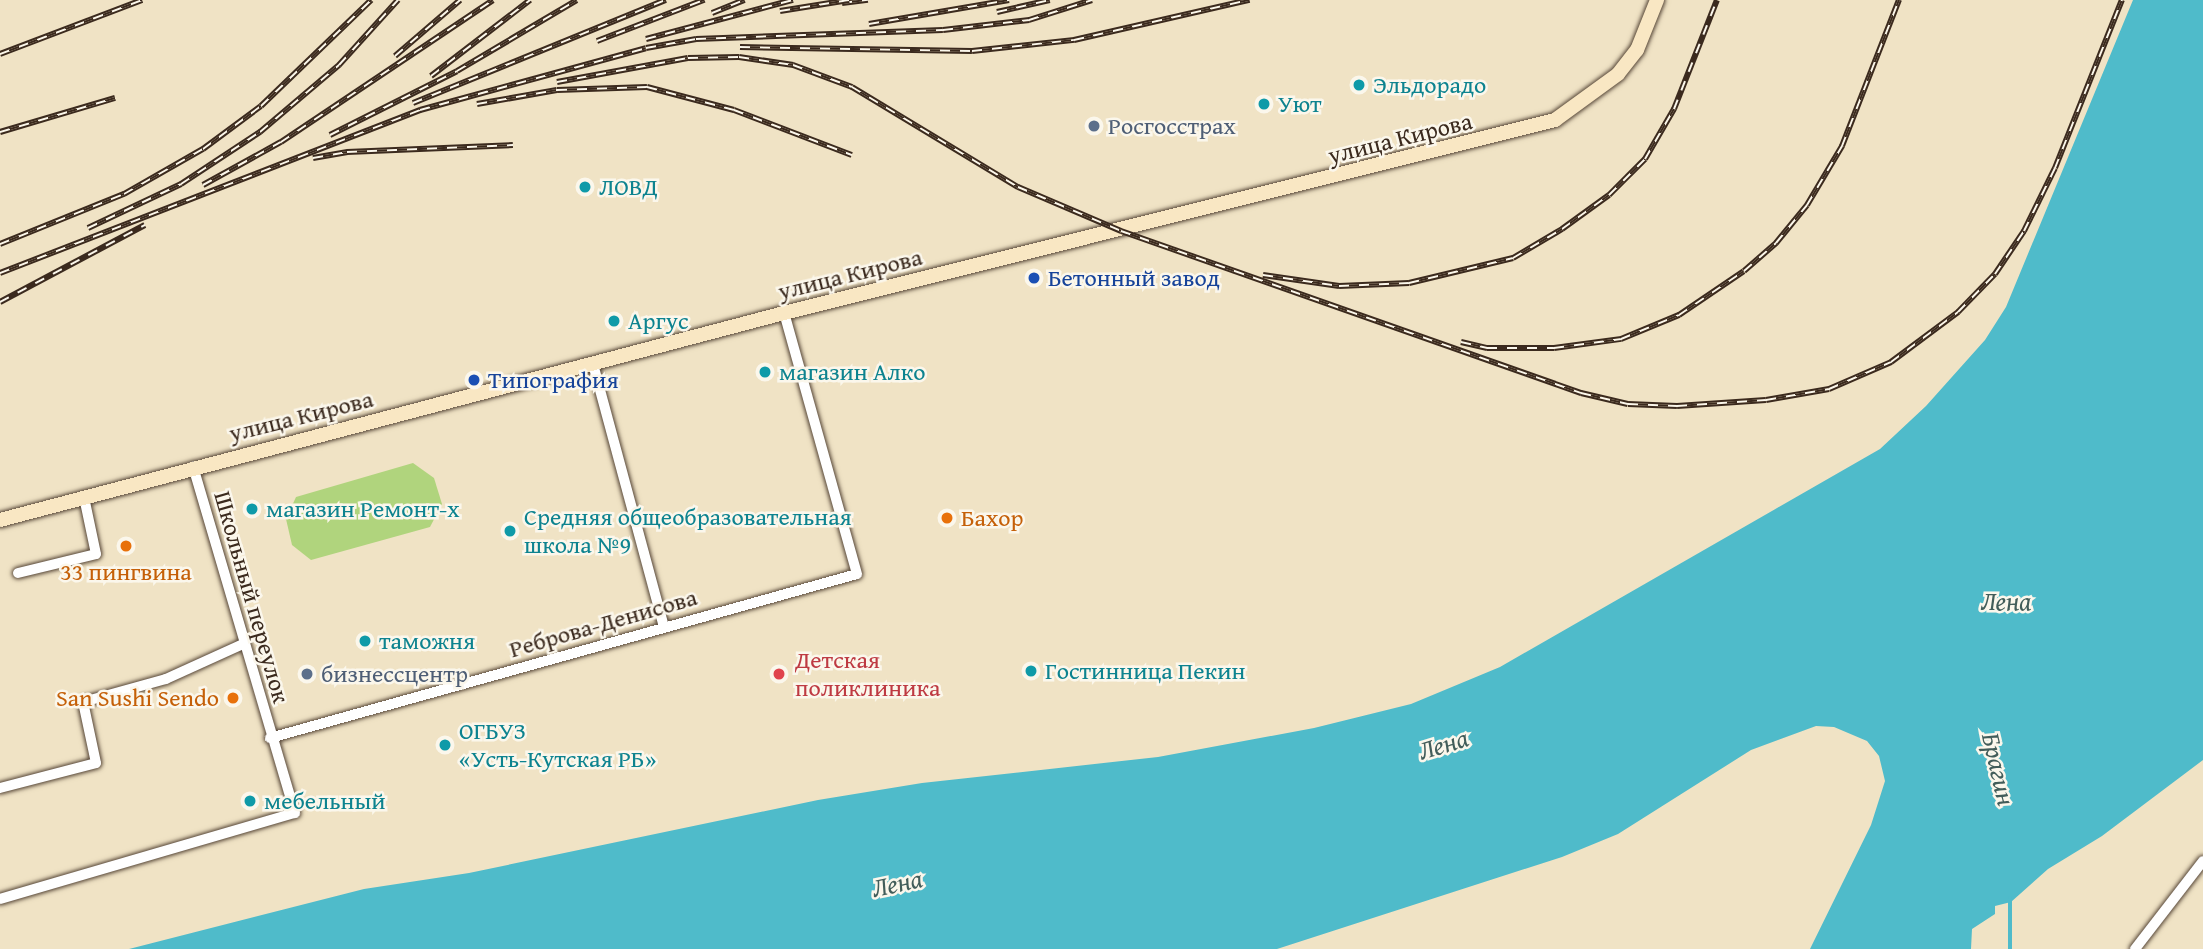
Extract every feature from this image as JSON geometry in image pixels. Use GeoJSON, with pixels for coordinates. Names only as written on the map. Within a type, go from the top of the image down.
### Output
{"type":"FeatureCollection","features":[{"type":"Feature","properties":{"kind":"main road","name":"улица Кирова"},"geometry":{"type":"LineString","coordinates":[[0,520],[784,313],[1555,120],[1587,101],[1618,74],[1637,50],[1657,0]]}},
{"type":"Feature","properties":{"kind":"street","name":"Реброва-Денисова"},"geometry":{"type":"LineString","coordinates":[[270,738],[857,573],[784,313]]}},
{"type":"Feature","properties":{"kind":"street"},"geometry":{"type":"LineString","coordinates":[[593,364],[664,628]]}},
{"type":"Feature","properties":{"kind":"street","name":"Школьный переулок"},"geometry":{"type":"LineString","coordinates":[[193,467],[270,738]]}},
{"type":"Feature","properties":{"kind":"street"},"geometry":{"type":"LineString","coordinates":[[18,573],[96,554],[84,497]]}},
{"type":"Feature","properties":{"kind":"street"},"geometry":{"type":"LineString","coordinates":[[0,788],[96,763],[83,702],[166,679],[243,644]]}},
{"type":"Feature","properties":{"kind":"street"},"geometry":{"type":"LineString","coordinates":[[0,899],[295,813],[270,738]]}},
{"type":"Feature","properties":{"kind":"street"},"geometry":{"type":"LineString","coordinates":[[2135,949],[2203,861]]}},
{"type":"Feature","properties":{"kind":"green space"},"geometry":{"type":"Polygon","coordinates":[[[413,463],[434,478],[442,504],[430,527],[311,560],[292,545],[286,519],[296,497],[413,463]]]}},
{"type":"Feature","properties":{"kind":"water","name":"Лена"},"geometry":{"type":"Polygon","coordinates":[[[2133,0],[2203,0],[2203,760],[2102,836],[2048,869],[2011,902],[1995,906],[1995,914],[1972,929],[1971,949],[1810,949],[1871,825],[1885,781],[1879,756],[1867,741],[1834,727],[1816,726],[1751,750],[1618,834],[1562,857],[1277,949],[129,949],[364,889],[469,873],[818,800],[922,783],[1158,757],[1314,728],[1411,704],[1500,667],[1880,449],[1926,406],[1985,340],[2006,307],[2133,0]]]}},
{"type":"Feature","properties":{"kind":"waterway","name":"Брагин"},"geometry":{"type":"LineString","coordinates":[[2010,899],[2010,949]]}},
{"type":"Feature","properties":{"kind":"railway"},"geometry":{"type":"LineString","coordinates":[[0,54],[142,0]]}},
{"type":"Feature","properties":{"kind":"railway"},"geometry":{"type":"LineString","coordinates":[[0,244],[124,194],[203,149],[261,106],[371,0]]}},
{"type":"Feature","properties":{"kind":"railway"},"geometry":{"type":"LineString","coordinates":[[88,228],[181,184],[260,132],[339,65],[398,0]]}},
{"type":"Feature","properties":{"kind":"railway"},"geometry":{"type":"LineString","coordinates":[[395,56],[460,0]]}},
{"type":"Feature","properties":{"kind":"railway"},"geometry":{"type":"LineString","coordinates":[[203,185],[281,142],[493,0]]}},
{"type":"Feature","properties":{"kind":"railway"},"geometry":{"type":"LineString","coordinates":[[431,76],[530,0]]}},
{"type":"Feature","properties":{"kind":"railway"},"geometry":{"type":"LineString","coordinates":[[330,135],[457,71],[577,0]]}},
{"type":"Feature","properties":{"kind":"railway"},"geometry":{"type":"LineString","coordinates":[[413,103],[666,0]]}},
{"type":"Feature","properties":{"kind":"railway"},"geometry":{"type":"LineString","coordinates":[[597,41],[704,0]]}},
{"type":"Feature","properties":{"kind":"railway"},"geometry":{"type":"LineString","coordinates":[[712,13],[745,0]]}},
{"type":"Feature","properties":{"kind":"railway"},"geometry":{"type":"LineString","coordinates":[[646,39],[793,0]]}},
{"type":"Feature","properties":{"kind":"railway"},"geometry":{"type":"LineString","coordinates":[[780,11],[849,0]]}},
{"type":"Feature","properties":{"kind":"railway"},"geometry":{"type":"LineString","coordinates":[[842,3],[868,0]]}},
{"type":"Feature","properties":{"kind":"railway"},"geometry":{"type":"LineString","coordinates":[[869,24],[1009,0]]}},
{"type":"Feature","properties":{"kind":"railway"},"geometry":{"type":"LineString","coordinates":[[997,12],[1050,0]]}},
{"type":"Feature","properties":{"kind":"railway"},"geometry":{"type":"LineString","coordinates":[[0,273],[420,110],[646,48],[696,39],[943,30],[1029,20],[1092,0]]}},
{"type":"Feature","properties":{"kind":"railway"},"geometry":{"type":"LineString","coordinates":[[740,47],[972,51],[1074,40],[1249,0]]}},
{"type":"Feature","properties":{"kind":"railway"},"geometry":{"type":"LineString","coordinates":[[1263,275],[1339,286],[1409,283],[1513,258],[1562,229],[1609,195],[1645,159],[1674,109],[1717,0]]}},
{"type":"Feature","properties":{"kind":"railway"},"geometry":{"type":"LineString","coordinates":[[1461,342],[1487,348],[1554,348],[1621,339],[1679,315],[1744,271],[1776,243],[1807,205],[1842,146],[1899,0]]}},
{"type":"Feature","properties":{"kind":"railway"},"geometry":{"type":"LineString","coordinates":[[557,82],[688,58],[739,57],[793,65],[852,87],[1018,187],[1121,231],[1581,393],[1628,404],[1677,406],[1766,400],[1829,389],[1891,362],[1958,312],[1995,274],[2024,231],[2055,168],[2122,0]]}},
{"type":"Feature","properties":{"kind":"railway"},"geometry":{"type":"LineString","coordinates":[[477,104],[557,90],[647,87],[734,110],[852,155]]}},
{"type":"Feature","properties":{"kind":"railway"},"geometry":{"type":"LineString","coordinates":[[0,132],[115,98]]}},
{"type":"Feature","properties":{"kind":"railway"},"geometry":{"type":"LineString","coordinates":[[313,158],[347,152],[513,145]]}},
{"type":"Feature","properties":{"kind":"railway"},"geometry":{"type":"LineString","coordinates":[[0,302],[145,225]]}},
{"type":"Feature","properties":{"kind":"place","name":"Эльдорадо"},"geometry":{"type":"Point","coordinates":[1359,85]}},
{"type":"Feature","properties":{"kind":"place","name":"Уют"},"geometry":{"type":"Point","coordinates":[1264,104]}},
{"type":"Feature","properties":{"kind":"place","name":"Росгосстрах"},"geometry":{"type":"Point","coordinates":[1094,126]}},
{"type":"Feature","properties":{"kind":"place","name":"ЛОВД"},"geometry":{"type":"Point","coordinates":[585,187]}},
{"type":"Feature","properties":{"kind":"place","name":"Бетонный завод"},"geometry":{"type":"Point","coordinates":[1034,278]}},
{"type":"Feature","properties":{"kind":"place","name":"Аргус"},"geometry":{"type":"Point","coordinates":[614,321]}},
{"type":"Feature","properties":{"kind":"place","name":"магазин Алко"},"geometry":{"type":"Point","coordinates":[765,372]}},
{"type":"Feature","properties":{"kind":"place","name":"Типография"},"geometry":{"type":"Point","coordinates":[474,380]}},
{"type":"Feature","properties":{"kind":"place","name":"магазин Ремонт-х"},"geometry":{"type":"Point","coordinates":[252,509]}},
{"type":"Feature","properties":{"kind":"place","name":"Бахор"},"geometry":{"type":"Point","coordinates":[947,518]}},
{"type":"Feature","properties":{"kind":"place","name":"Средняя общеобразовательная школа №9"},"geometry":{"type":"Point","coordinates":[510,531]}},
{"type":"Feature","properties":{"kind":"place","name":"33 пингвина"},"geometry":{"type":"Point","coordinates":[126,546]}},
{"type":"Feature","properties":{"kind":"place","name":"таможня"},"geometry":{"type":"Point","coordinates":[365,641]}},
{"type":"Feature","properties":{"kind":"place","name":"Гостинница Пекин"},"geometry":{"type":"Point","coordinates":[1031,671]}},
{"type":"Feature","properties":{"kind":"place","name":"бизнессцентр"},"geometry":{"type":"Point","coordinates":[307,674]}},
{"type":"Feature","properties":{"kind":"place","name":"Детская поликлиника"},"geometry":{"type":"Point","coordinates":[779,674]}},
{"type":"Feature","properties":{"kind":"place","name":"San Sushi Sendo"},"geometry":{"type":"Point","coordinates":[233,698]}},
{"type":"Feature","properties":{"kind":"place","name":"ОГБУЗ «Усть-Кутская РБ»"},"geometry":{"type":"Point","coordinates":[445,745]}},
{"type":"Feature","properties":{"kind":"place","name":"мебельный"},"geometry":{"type":"Point","coordinates":[250,801]}}]}
